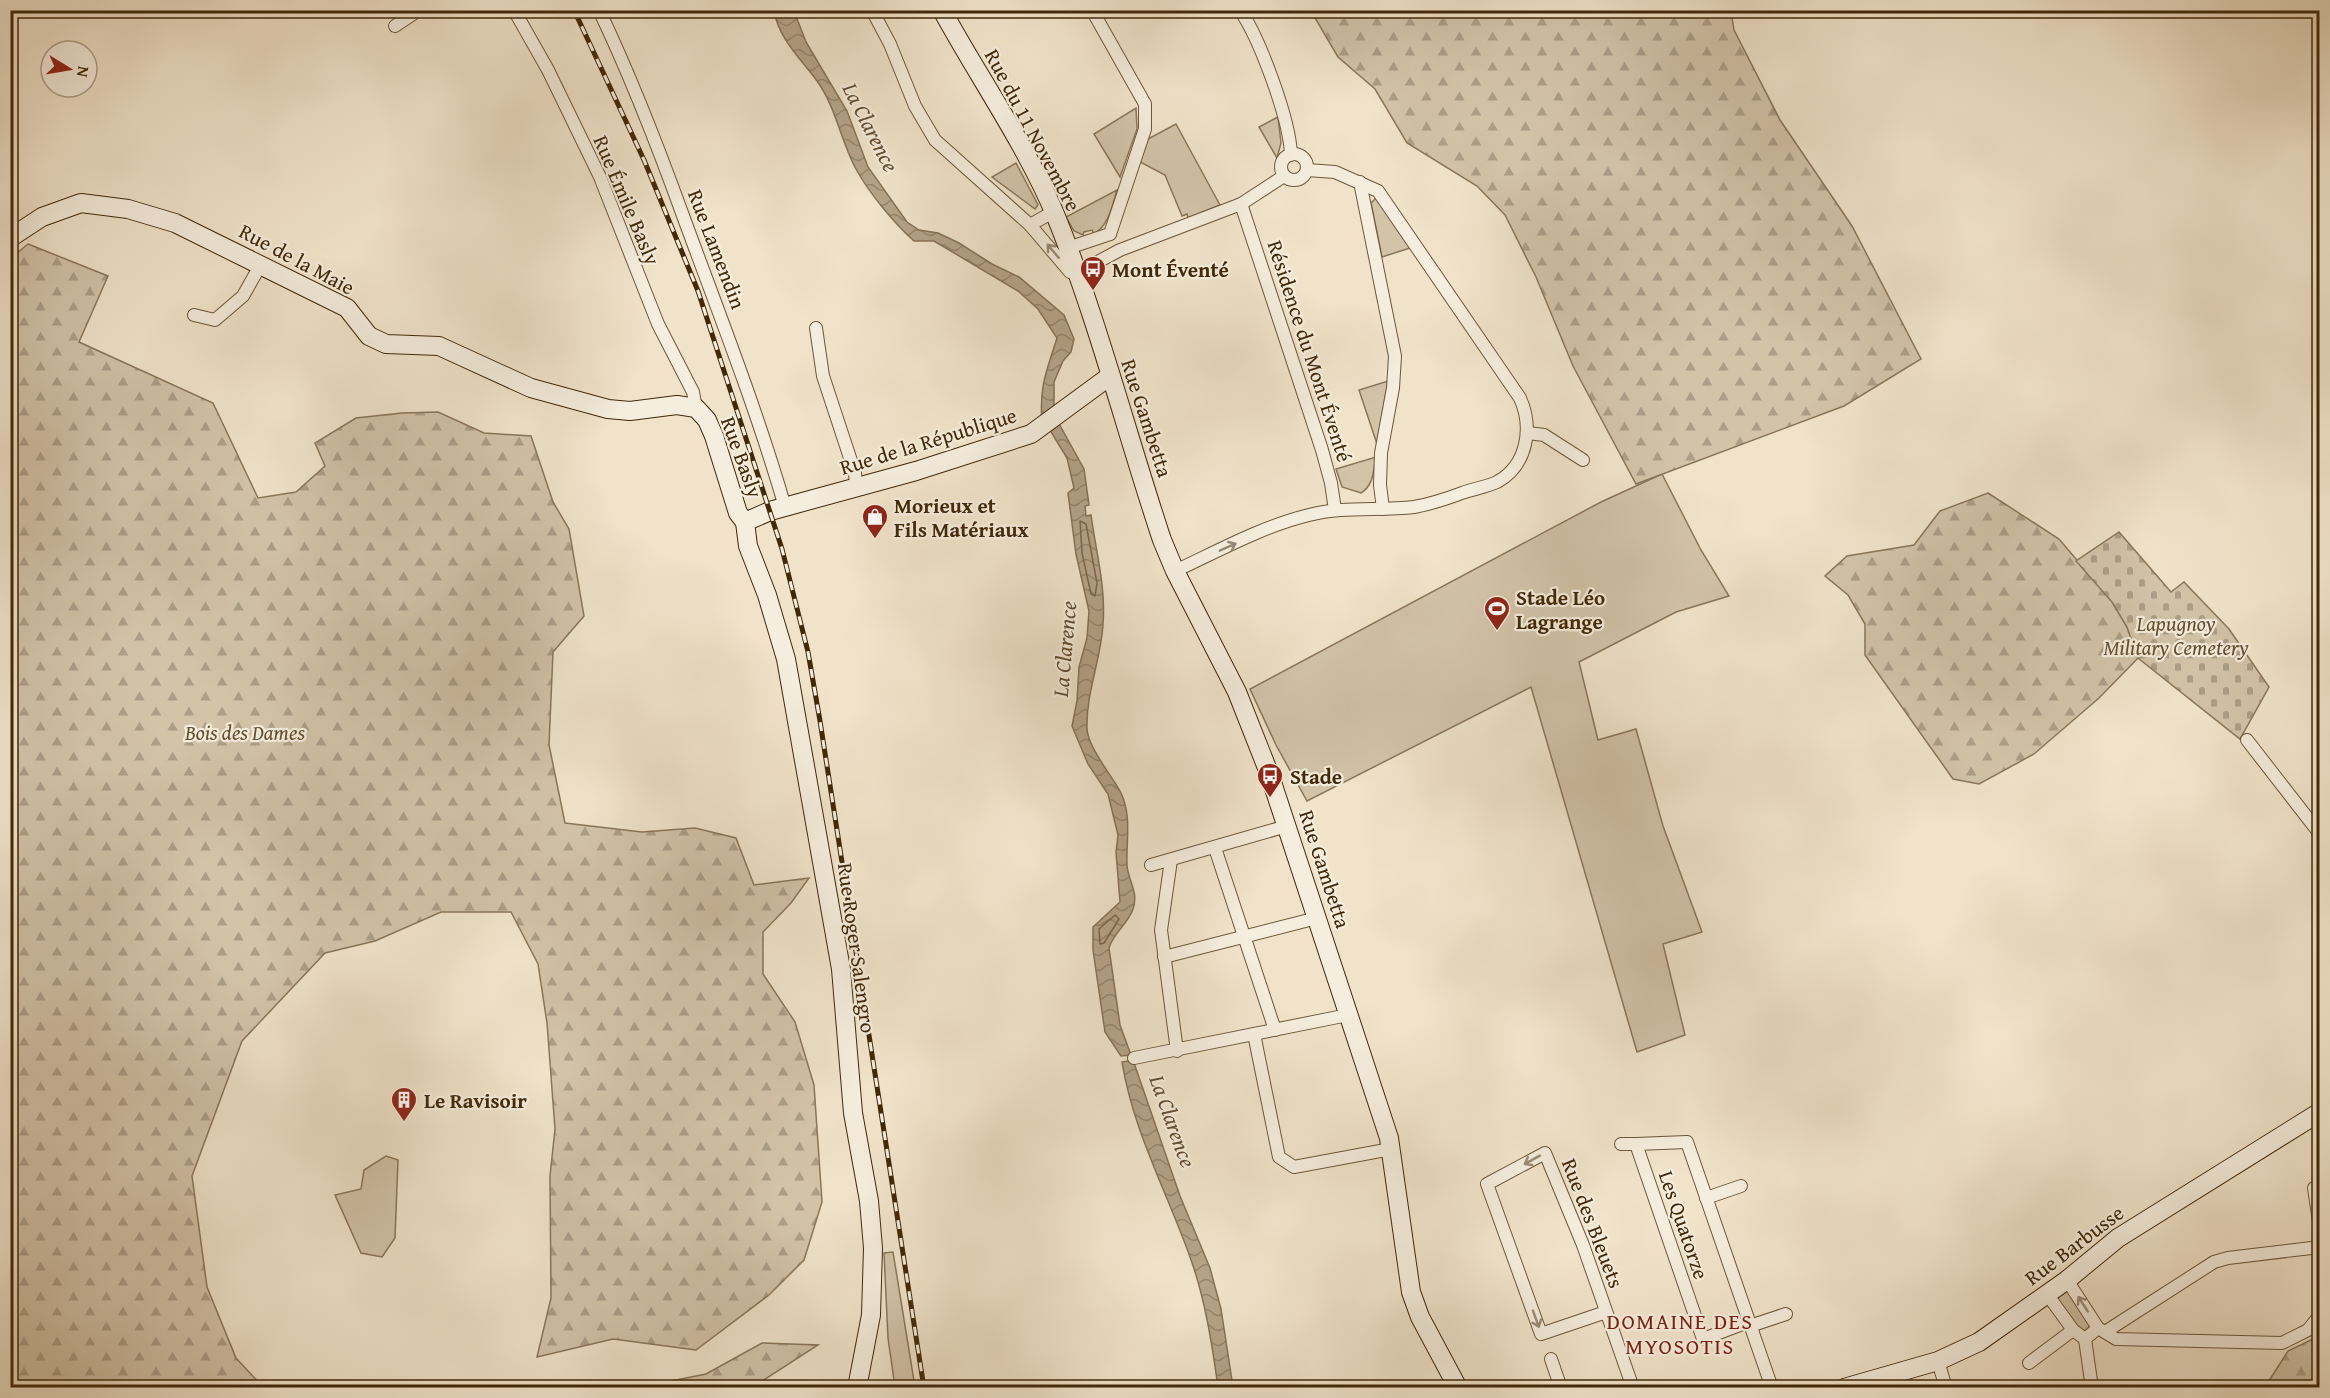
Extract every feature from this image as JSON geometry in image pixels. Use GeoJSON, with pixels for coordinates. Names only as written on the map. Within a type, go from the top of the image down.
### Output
{"type":"FeatureCollection","features":[{"type":"Feature","properties":{"kind":"street"},"geometry":{"type":"LineString","coordinates":[[395,26],[419,10]]}},
{"type":"Feature","properties":{"kind":"street","name":"Rue Émile Basly"},"geometry":{"type":"LineString","coordinates":[[514,10],[548,70],[600,177],[658,324],[693,392],[696,408]]}},
{"type":"Feature","properties":{"kind":"street","name":"Rue Lamendin"},"geometry":{"type":"LineString","coordinates":[[599,10],[626,67],[661,152],[717,301],[785,507]]}},
{"type":"Feature","properties":{"kind":"street"},"geometry":{"type":"LineString","coordinates":[[872,10],[890,44],[915,106],[935,140],[1030,225],[1070,272],[1077,273],[1120,250],[1241,204],[1284,176]]}},
{"type":"Feature","properties":{"kind":"street","name":"Rue du 11 Novembre"},"geometry":{"type":"LineString","coordinates":[[942,10],[1025,156],[1053,212],[1077,273]]}},
{"type":"Feature","properties":{"kind":"street"},"geometry":{"type":"LineString","coordinates":[[1092,10],[1145,104],[1145,129],[1110,234]]}},
{"type":"Feature","properties":{"kind":"street"},"geometry":{"type":"LineString","coordinates":[[1240,10],[1254,36],[1271,80],[1291,155]]}},
{"type":"Feature","properties":{"kind":"street"},"geometry":{"type":"LineString","coordinates":[[1291,155],[1303,158],[1307,170]]}},
{"type":"Feature","properties":{"kind":"street"},"geometry":{"type":"LineString","coordinates":[[1291,155],[1282,163],[1284,176],[1290,180],[1298,180],[1307,170]]}},
{"type":"Feature","properties":{"kind":"street"},"geometry":{"type":"LineString","coordinates":[[1175,571],[1271,528],[1309,515],[1335,510],[1383,510],[1438,502],[1497,482],[1519,458],[1528,433],[1527,412],[1504,371],[1378,190],[1335,172],[1307,170]]}},
{"type":"Feature","properties":{"kind":"street","name":"Résidence du Mont Éventé"},"geometry":{"type":"LineString","coordinates":[[1360,182],[1395,356],[1393,388],[1381,453],[1380,485],[1383,510]]}},
{"type":"Feature","properties":{"kind":"street","name":"Rue de la Maie"},"geometry":{"type":"LineString","coordinates":[[10,238],[42,217],[81,203],[128,209],[175,223],[347,308],[369,336],[386,344],[439,346],[531,388],[608,409],[630,411],[677,405],[696,408]]}},
{"type":"Feature","properties":{"kind":"street","name":"Résidence du Mont Éventé"},"geometry":{"type":"LineString","coordinates":[[1241,204],[1322,450],[1331,483],[1335,510]]}},
{"type":"Feature","properties":{"kind":"street"},"geometry":{"type":"LineString","coordinates":[[1030,225],[1053,212]]}},
{"type":"Feature","properties":{"kind":"street"},"geometry":{"type":"LineString","coordinates":[[1068,248],[1110,234]]}},
{"type":"Feature","properties":{"kind":"street"},"geometry":{"type":"LineString","coordinates":[[1110,234],[1120,250]]}},
{"type":"Feature","properties":{"kind":"street"},"geometry":{"type":"LineString","coordinates":[[194,315],[215,320],[243,296],[261,264]]}},
{"type":"Feature","properties":{"kind":"street","name":"Rue Gambetta"},"geometry":{"type":"LineString","coordinates":[[1077,273],[1175,571],[1237,692],[1264,759],[1287,826],[1391,1149],[1411,1292],[1420,1317],[1458,1388]]}},
{"type":"Feature","properties":{"kind":"street"},"geometry":{"type":"LineString","coordinates":[[816,328],[823,376],[855,473],[856,487]]}},
{"type":"Feature","properties":{"kind":"street","name":"Rue de la République"},"geometry":{"type":"LineString","coordinates":[[745,522],[756,515],[1032,434],[1110,376]]}},
{"type":"Feature","properties":{"kind":"street","name":"Rue Basly"},"geometry":{"type":"LineString","coordinates":[[696,408],[707,420],[714,436],[738,513],[745,522]]}},
{"type":"Feature","properties":{"kind":"street"},"geometry":{"type":"LineString","coordinates":[[1528,433],[1544,435],[1582,460]]}},
{"type":"Feature","properties":{"kind":"street","name":"Rue Roger Salengro"},"geometry":{"type":"LineString","coordinates":[[745,522],[745,538],[767,595],[786,658],[841,969],[853,1113],[869,1200],[873,1248],[871,1315],[857,1388]]}},
{"type":"Feature","properties":{"kind":"street"},"geometry":{"type":"LineString","coordinates":[[2247,740],[2319,834]]}},
{"type":"Feature","properties":{"kind":"street"},"geometry":{"type":"LineString","coordinates":[[1151,865],[1287,826]]}},
{"type":"Feature","properties":{"kind":"street"},"geometry":{"type":"LineString","coordinates":[[1215,848],[1275,1030]]}},
{"type":"Feature","properties":{"kind":"street"},"geometry":{"type":"LineString","coordinates":[[1171,860],[1161,930],[1177,1051]]}},
{"type":"Feature","properties":{"kind":"street"},"geometry":{"type":"LineString","coordinates":[[1164,957],[1243,934],[1317,918]]}},
{"type":"Feature","properties":{"kind":"street"},"geometry":{"type":"LineString","coordinates":[[1134,1058],[1348,1015]]}},
{"type":"Feature","properties":{"kind":"street"},"geometry":{"type":"LineString","coordinates":[[1254,1034],[1279,1157],[1294,1167],[1391,1149]]}},
{"type":"Feature","properties":{"kind":"street","name":"Rue Barbusse"},"geometry":{"type":"LineString","coordinates":[[1844,1387],[1938,1361],[1979,1342],[2067,1280],[2118,1238],[2319,1112]]}},
{"type":"Feature","properties":{"kind":"street","name":"Les Quatorze"},"geometry":{"type":"LineString","coordinates":[[1621,1144],[1688,1142],[1772,1388]]}},
{"type":"Feature","properties":{"kind":"street","name":"Les Quatorze"},"geometry":{"type":"LineString","coordinates":[[1636,1144],[1703,1340],[1786,1314]]}},
{"type":"Feature","properties":{"kind":"street","name":"Rue des Bleuets"},"geometry":{"type":"LineString","coordinates":[[1606,1312],[1541,1334],[1487,1184],[1545,1153],[1583,1245],[1633,1388]]}},
{"type":"Feature","properties":{"kind":"street","name":"Les Quatorze"},"geometry":{"type":"LineString","coordinates":[[1706,1198],[1741,1186]]}},
{"type":"Feature","properties":{"kind":"street"},"geometry":{"type":"LineString","coordinates":[[2314,1188],[2319,1228]]}},
{"type":"Feature","properties":{"kind":"street"},"geometry":{"type":"LineString","coordinates":[[2085,1339],[2214,1262],[2228,1258],[2319,1247]]}},
{"type":"Feature","properties":{"kind":"street"},"geometry":{"type":"LineString","coordinates":[[2067,1280],[2102,1330],[2116,1339],[2282,1343],[2299,1336],[2319,1315]]}},
{"type":"Feature","properties":{"kind":"street"},"geometry":{"type":"LineString","coordinates":[[2048,1294],[2073,1330],[2085,1339],[2092,1388]]}},
{"type":"Feature","properties":{"kind":"street"},"geometry":{"type":"LineString","coordinates":[[2030,1363],[2073,1330]]}},
{"type":"Feature","properties":{"kind":"street"},"geometry":{"type":"LineString","coordinates":[[1551,1359],[1562,1388]]}},
{"type":"Feature","properties":{"kind":"street"},"geometry":{"type":"LineString","coordinates":[[1938,1361],[1946,1388]]}},
{"type":"Feature","properties":{"kind":"green space"},"geometry":{"type":"Polygon","coordinates":[[[1311,11],[1731,11],[1734,30],[1780,120],[1852,226],[1921,359],[1844,406],[1636,484],[1573,366],[1536,277],[1505,215],[1477,186],[1407,143],[1375,89],[1338,57],[1311,11]]]}},
{"type":"Feature","properties":{"kind":"green space"},"geometry":{"type":"Polygon","coordinates":[[[1136,108],[1137,129],[1120,177],[1094,134],[1136,108]]]}},
{"type":"Feature","properties":{"kind":"green space"},"geometry":{"type":"Polygon","coordinates":[[[1278,117],[1281,143],[1277,158],[1259,127],[1278,117]]]}},
{"type":"Feature","properties":{"kind":"green space"},"geometry":{"type":"Polygon","coordinates":[[[1176,124],[1220,205],[1188,218],[1187,214],[1182,216],[1165,175],[1140,162],[1148,139],[1176,124]]]}},
{"type":"Feature","properties":{"kind":"green space"},"geometry":{"type":"Polygon","coordinates":[[[1016,163],[1038,205],[1035,209],[992,177],[1016,163]]]}},
{"type":"Feature","properties":{"kind":"green space"},"geometry":{"type":"Polygon","coordinates":[[[1117,190],[1109,215],[1099,230],[1094,234],[1092,230],[1084,232],[1083,235],[1074,231],[1066,217],[1117,190]]]}},
{"type":"Feature","properties":{"kind":"green space"},"geometry":{"type":"Polygon","coordinates":[[[1376,198],[1413,247],[1382,257],[1371,203],[1376,198]]]}},
{"type":"Feature","properties":{"kind":"green space","name":"Bois des Dames"},"geometry":{"type":"Polygon","coordinates":[[[28,244],[108,276],[79,342],[213,403],[258,498],[296,492],[325,466],[315,443],[356,418],[438,412],[484,433],[531,436],[553,502],[569,529],[584,616],[553,652],[549,745],[565,823],[642,832],[695,828],[736,838],[754,885],[809,878],[791,903],[763,932],[763,974],[795,1022],[814,1085],[822,1202],[804,1260],[769,1295],[696,1350],[613,1339],[537,1357],[551,1298],[550,1176],[555,1129],[547,1023],[538,964],[511,912],[441,912],[375,941],[325,953],[242,1041],[192,1176],[207,1287],[236,1358],[263,1387],[11,1387],[10,251],[17,253],[28,244]]]}},
{"type":"Feature","properties":{"kind":"green space"},"geometry":{"type":"Polygon","coordinates":[[[1388,381],[1377,444],[1359,390],[1388,381]]]}},
{"type":"Feature","properties":{"kind":"green space"},"geometry":{"type":"Polygon","coordinates":[[[1376,457],[1372,477],[1365,490],[1361,493],[1342,487],[1336,469],[1376,457]]]}},
{"type":"Feature","properties":{"kind":"green space","name":"Stade Léo Lagrange"},"geometry":{"type":"Polygon","coordinates":[[[1662,474],[1701,550],[1729,596],[1676,612],[1579,662],[1598,740],[1636,729],[1663,826],[1702,932],[1663,944],[1685,1035],[1637,1052],[1531,687],[1307,801],[1276,745],[1250,689],[1601,502],[1662,474]]]}},
{"type":"Feature","properties":{"kind":"green space"},"geometry":{"type":"Polygon","coordinates":[[[1988,493],[2059,539],[2112,601],[2127,627],[2138,658],[2099,698],[2034,754],[1979,784],[1953,779],[1865,655],[1865,624],[1848,595],[1825,576],[1847,556],[1914,545],[1940,511],[1988,493]]]}},
{"type":"Feature","properties":{"kind":"green space","name":"Lapugnoy Military Cemetery"},"geometry":{"type":"Polygon","coordinates":[[[2119,532],[2171,592],[2184,582],[2229,629],[2269,687],[2240,739],[2138,658],[2127,627],[2112,602],[2076,561],[2119,532]]]}},
{"type":"Feature","properties":{"kind":"green space"},"geometry":{"type":"Polygon","coordinates":[[[386,1156],[398,1160],[395,1238],[382,1257],[361,1253],[335,1195],[361,1189],[364,1170],[386,1156]]]}},
{"type":"Feature","properties":{"kind":"green space"},"geometry":{"type":"Polygon","coordinates":[[[893,1252],[915,1387],[895,1387],[888,1338],[884,1253],[893,1252]]]}},
{"type":"Feature","properties":{"kind":"green space"},"geometry":{"type":"Polygon","coordinates":[[[2066,1285],[2090,1321],[2089,1327],[2084,1332],[2077,1330],[2052,1295],[2066,1285]]]}},
{"type":"Feature","properties":{"kind":"green space"},"geometry":{"type":"Polygon","coordinates":[[[2319,1336],[2319,1387],[2265,1387],[2288,1351],[2319,1336]]]}},
{"type":"Feature","properties":{"kind":"green space"},"geometry":{"type":"Polygon","coordinates":[[[762,1343],[818,1345],[753,1387],[606,1387],[656,1384],[706,1374],[762,1343]]]}},
{"type":"Feature","properties":{"kind":"water"},"geometry":{"type":"Polygon","coordinates":[[[774,11],[794,11],[806,42],[847,111],[868,167],[907,222],[919,230],[938,233],[959,243],[992,264],[1019,277],[1064,315],[1074,339],[1071,352],[1063,361],[1054,382],[1054,409],[1042,421],[1043,388],[1057,338],[1038,309],[1018,291],[934,241],[914,241],[890,217],[856,169],[824,91],[786,40],[774,11]]]}},
{"type":"Feature","properties":{"kind":"water"},"geometry":{"type":"Polygon","coordinates":[[[1057,420],[1084,469],[1089,505],[1085,506],[1086,516],[1091,515],[1102,583],[1104,610],[1102,637],[1089,702],[1087,728],[1091,743],[1121,793],[1126,811],[1127,865],[1135,903],[1131,914],[1109,948],[1120,1025],[1131,1055],[1121,1056],[1105,1032],[1093,950],[1093,927],[1120,902],[1116,852],[1118,835],[1108,794],[1088,764],[1072,726],[1077,701],[1079,667],[1087,638],[1089,611],[1076,554],[1068,493],[1074,488],[1067,458],[1048,427],[1057,420]]]}},
{"type":"Feature","properties":{"kind":"water"},"geometry":{"type":"Polygon","coordinates":[[[1133,1060],[1180,1196],[1210,1268],[1221,1309],[1233,1387],[1218,1387],[1200,1289],[1181,1233],[1142,1137],[1127,1088],[1122,1062],[1133,1060]]]}},
{"type":"Feature","properties":{"kind":"railway"},"geometry":{"type":"LineString","coordinates":[[574,10],[644,160],[698,291],[782,549],[808,652],[820,721],[924,1388]]}},
{"type":"Feature","properties":{"kind":"place","name":"Mont Éventé"},"geometry":{"type":"Point","coordinates":[1093,292]}},
{"type":"Feature","properties":{"kind":"place","name":"Morieux et Fils Matériaux"},"geometry":{"type":"Point","coordinates":[875,540]}},
{"type":"Feature","properties":{"kind":"place","name":"Stade Léo Lagrange"},"geometry":{"type":"Point","coordinates":[1497,632]}},
{"type":"Feature","properties":{"kind":"place","name":"Stade"},"geometry":{"type":"Point","coordinates":[1270,799]}},
{"type":"Feature","properties":{"kind":"place","name":"Le Ravisoir"},"geometry":{"type":"Point","coordinates":[404,1123]}},
{"type":"Feature","properties":{"kind":"district","name":"DOMAINE DES MYOSOTIS"},"geometry":{"type":"Point","coordinates":[1680,1334]}},
{"type":"Feature","properties":{"kind":"water label","name":"La Clarence"},"geometry":{"type":"Point","coordinates":[871,127]}},
{"type":"Feature","properties":{"kind":"water label","name":"La Clarence"},"geometry":{"type":"Point","coordinates":[1064,649]}},
{"type":"Feature","properties":{"kind":"water label","name":"La Clarence"},"geometry":{"type":"Point","coordinates":[1173,1121]}}]}
